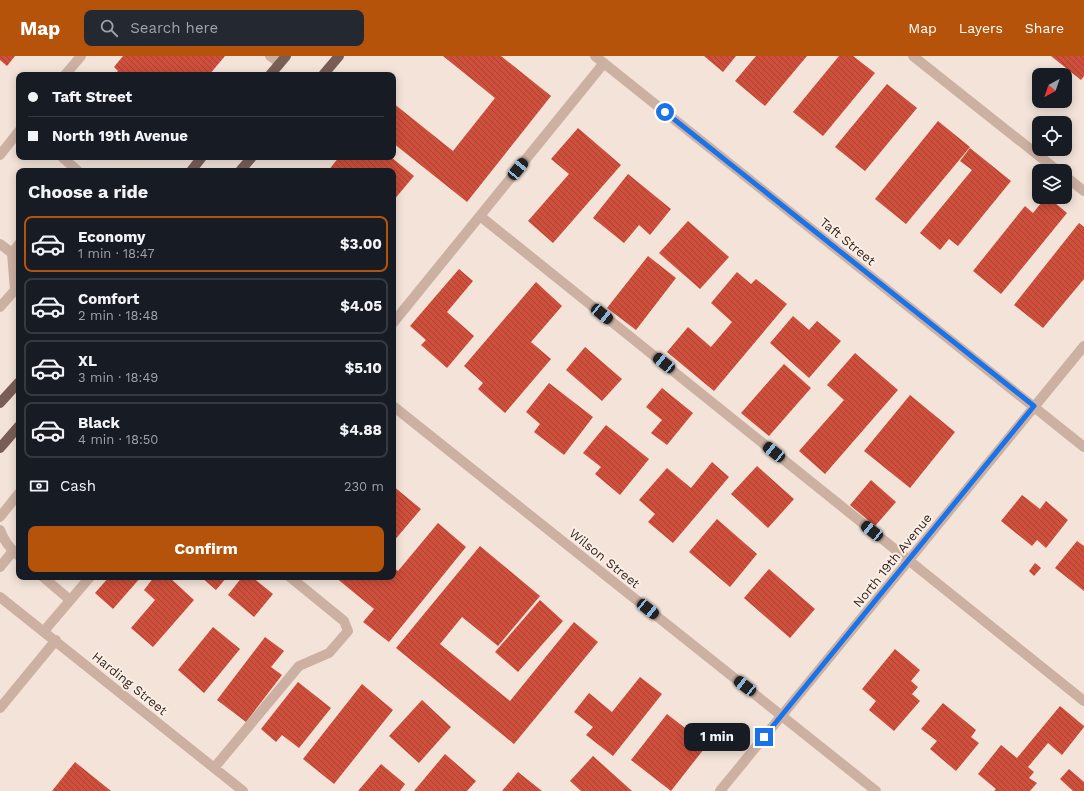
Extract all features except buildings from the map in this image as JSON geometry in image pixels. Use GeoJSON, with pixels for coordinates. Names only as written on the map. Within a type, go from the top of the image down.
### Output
{"type":"FeatureCollection","features":[{"type":"Feature","properties":{"kind":"main road"},"geometry":{"type":"LineString","coordinates":[[325,72],[339,56]]}},
{"type":"Feature","properties":{"kind":"main road"},"geometry":{"type":"LineString","coordinates":[[273,72],[283,60]]}},
{"type":"Feature","properties":{"kind":"main road"},"geometry":{"type":"LineString","coordinates":[[193,168],[200,160]]}},
{"type":"Feature","properties":{"kind":"main road"},"geometry":{"type":"LineString","coordinates":[[243,168],[249,160]]}},
{"type":"Feature","properties":{"kind":"main road"},"geometry":{"type":"LineString","coordinates":[[0,403],[16,385]]}},
{"type":"Feature","properties":{"kind":"main road"},"geometry":{"type":"LineString","coordinates":[[0,448],[16,429]]}},
{"type":"Feature","properties":{"kind":"street"},"geometry":{"type":"LineString","coordinates":[[68,72],[81,56]]}},
{"type":"Feature","properties":{"kind":"street"},"geometry":{"type":"LineString","coordinates":[[270,56],[283,60]]}},
{"type":"Feature","properties":{"kind":"street","name":"Taft Street"},"geometry":{"type":"LineString","coordinates":[[595,56],[1084,447]]}},
{"type":"Feature","properties":{"kind":"street"},"geometry":{"type":"LineString","coordinates":[[913,56],[1049,164]]}},
{"type":"Feature","properties":{"kind":"street"},"geometry":{"type":"LineString","coordinates":[[396,319],[604,63]]}},
{"type":"Feature","properties":{"kind":"street"},"geometry":{"type":"LineString","coordinates":[[0,154],[16,135]]}},
{"type":"Feature","properties":{"kind":"street"},"geometry":{"type":"LineString","coordinates":[[65,160],[75,168]]}},
{"type":"Feature","properties":{"kind":"street"},"geometry":{"type":"LineString","coordinates":[[1072,182],[1084,192]]}},
{"type":"Feature","properties":{"kind":"street"},"geometry":{"type":"LineString","coordinates":[[480,216],[1084,701]]}},
{"type":"Feature","properties":{"kind":"street"},"geometry":{"type":"LineString","coordinates":[[0,244],[12,253]]}},
{"type":"Feature","properties":{"kind":"street"},"geometry":{"type":"LineString","coordinates":[[0,308],[15,290],[12,253],[16,248]]}},
{"type":"Feature","properties":{"kind":"street","name":"North 19th Avenue"},"geometry":{"type":"LineString","coordinates":[[720,791],[1084,346]]}},
{"type":"Feature","properties":{"kind":"street","name":"Wilson Street"},"geometry":{"type":"LineString","coordinates":[[396,408],[876,791]]}},
{"type":"Feature","properties":{"kind":"street"},"geometry":{"type":"LineString","coordinates":[[0,517],[16,497]]}},
{"type":"Feature","properties":{"kind":"street"},"geometry":{"type":"LineString","coordinates":[[0,530],[3,538],[16,554],[0,567]]}},
{"type":"Feature","properties":{"kind":"street"},"geometry":{"type":"LineString","coordinates":[[47,580],[70,600]]}},
{"type":"Feature","properties":{"kind":"street"},"geometry":{"type":"LineString","coordinates":[[44,631],[87,580]]}},
{"type":"Feature","properties":{"kind":"street"},"geometry":{"type":"LineString","coordinates":[[214,768],[299,666],[329,653],[348,631],[344,621],[294,580]]}},
{"type":"Feature","properties":{"kind":"street","name":"Harding Street"},"geometry":{"type":"LineString","coordinates":[[0,597],[56,640],[243,791]]}},
{"type":"Feature","properties":{"kind":"street"},"geometry":{"type":"LineString","coordinates":[[0,708],[56,640]]}},
{"type":"Feature","properties":{"kind":"route"},"geometry":{"type":"LineString","coordinates":[[665,112],[1034,406],[764,737]]}}]}
